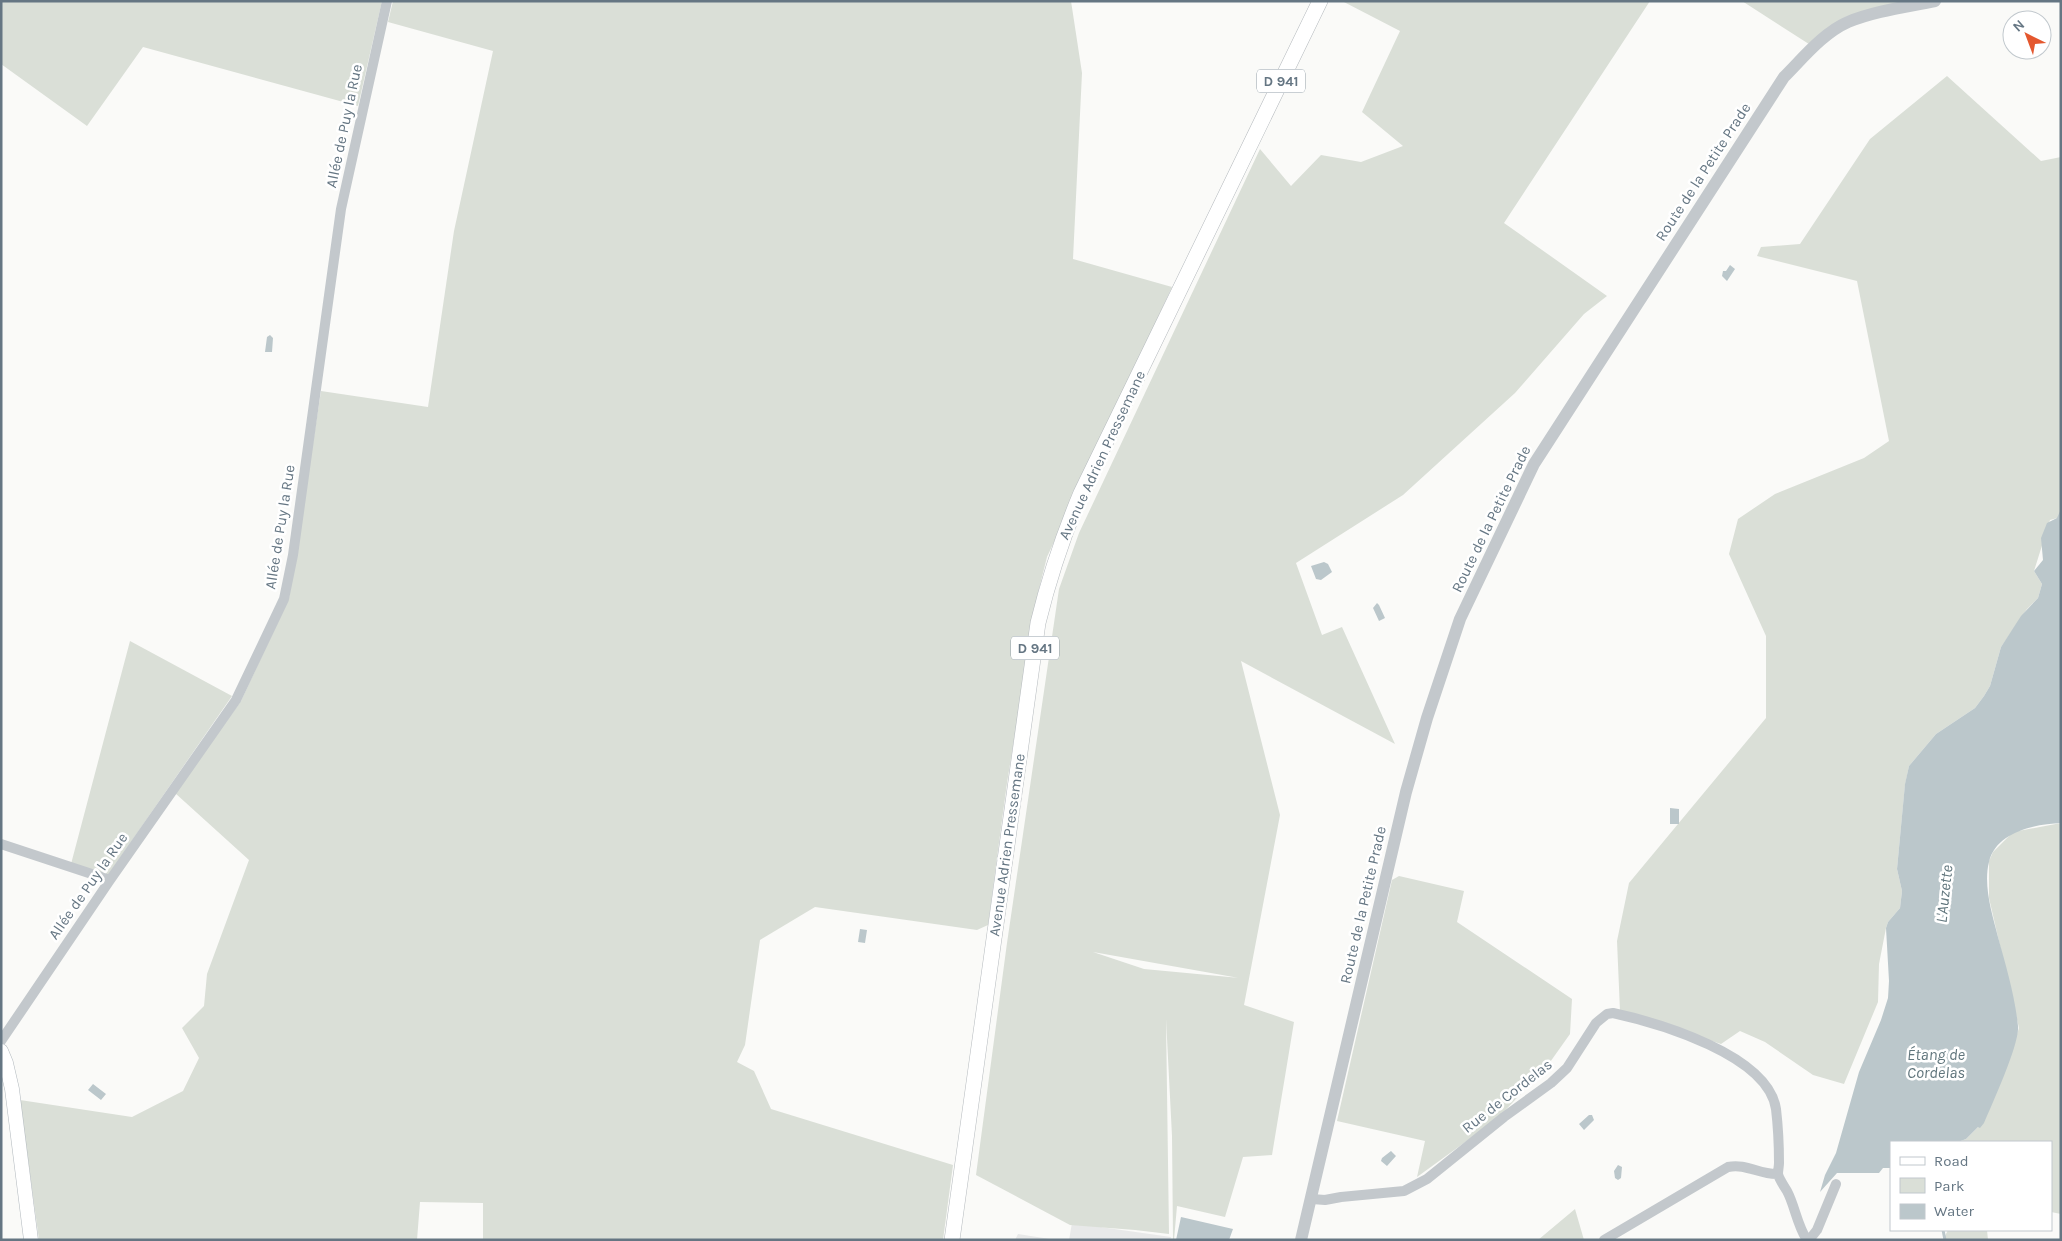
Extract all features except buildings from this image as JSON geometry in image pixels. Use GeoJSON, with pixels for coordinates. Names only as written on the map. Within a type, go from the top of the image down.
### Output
{"type":"FeatureCollection","features":[{"type":"Feature","properties":{"kind":"main road","name":"Avenue Adrien Pressemane"},"geometry":{"type":"LineString","coordinates":[[952,1240],[1038,623],[1049,576],[1081,493],[1320,1]]}},
{"type":"Feature","properties":{"kind":"main road"},"geometry":{"type":"LineString","coordinates":[[1,1051],[6,1063],[12,1090],[31,1240]]}},
{"type":"Feature","properties":{"kind":"street","name":"Allée de Puy la Rue"},"geometry":{"type":"LineString","coordinates":[[1,1041],[110,880],[236,700],[284,599],[293,555],[341,209],[387,1]]}},
{"type":"Feature","properties":{"kind":"street","name":"Route de la Petite Prade"},"geometry":{"type":"LineString","coordinates":[[1301,1240],[1406,792],[1427,718],[1460,619],[1534,464],[1784,77],[1815,46],[1847,23],[1871,14],[1934,1]]}},
{"type":"Feature","properties":{"kind":"street"},"geometry":{"type":"LineString","coordinates":[[1,844],[110,880]]}},
{"type":"Feature","properties":{"kind":"street","name":"Rue de Cordelas"},"geometry":{"type":"LineString","coordinates":[[1312,1198],[1325,1200],[1404,1191],[1427,1179],[1504,1117],[1551,1084],[1567,1068],[1596,1023],[1607,1014],[1613,1013],[1695,1038],[1727,1053],[1755,1073],[1770,1091],[1776,1108],[1778,1174],[1790,1196],[1803,1233],[1808,1240],[1817,1230],[1836,1184]]}},
{"type":"Feature","properties":{"kind":"street"},"geometry":{"type":"LineString","coordinates":[[1604,1240],[1728,1167],[1743,1166],[1764,1173],[1778,1174]]}},
{"type":"Feature","properties":{"kind":"shaded area"},"geometry":{"type":"Polygon","coordinates":[[[1072,1223],[1171,1237],[1170,1240],[1069,1240],[1072,1223]]]}},
{"type":"Feature","properties":{"kind":"shaded area"},"geometry":{"type":"Polygon","coordinates":[[[1018,1234],[1056,1240],[1015,1240],[1018,1234]]]}},
{"type":"Feature","properties":{"kind":"green space"},"geometry":{"type":"Polygon","coordinates":[[[1,1],[382,1],[358,106],[143,47],[87,126],[1,64],[1,1]]]}},
{"type":"Feature","properties":{"kind":"green space"},"geometry":{"type":"Polygon","coordinates":[[[393,1],[1071,1],[1082,73],[1073,259],[1172,287],[1047,557],[1037,597],[1007,783],[988,925],[977,930],[815,907],[760,940],[745,1045],[737,1062],[754,1071],[771,1109],[953,1165],[943,1240],[483,1240],[483,1203],[420,1202],[417,1240],[39,1240],[20,1100],[132,1117],[183,1091],[199,1058],[182,1028],[204,1006],[207,974],[249,860],[175,793],[241,701],[289,598],[321,391],[428,407],[454,231],[493,51],[388,22],[393,1]]]}},
{"type":"Feature","properties":{"kind":"green space"},"geometry":{"type":"Polygon","coordinates":[[[1342,1],[1650,1],[1504,223],[1607,296],[1584,314],[1515,393],[1403,495],[1296,563],[1322,635],[1342,627],[1395,744],[1241,661],[1280,815],[1244,1005],[1294,1022],[1272,1155],[1243,1157],[1225,1217],[1177,1206],[1173,1240],[1172,1136],[1166,1019],[1169,1234],[1070,1225],[976,1175],[1007,943],[1059,589],[1079,533],[1260,149],[1291,186],[1321,155],[1361,162],[1403,146],[1362,112],[1400,31],[1342,1]],[[1093,952],[1144,969],[1238,978],[1093,952]]]}},
{"type":"Feature","properties":{"kind":"green space"},"geometry":{"type":"Polygon","coordinates":[[[1742,1],[1918,1],[1845,17],[1812,46],[1742,1]]]}},
{"type":"Feature","properties":{"kind":"green space"},"geometry":{"type":"Polygon","coordinates":[[[1947,76],[2041,161],[2061,157],[2061,517],[2050,520],[2034,571],[2042,584],[2038,598],[2027,609],[2001,647],[1990,686],[1984,696],[1975,708],[1936,734],[1909,766],[1905,785],[1897,869],[1902,891],[1900,908],[1888,922],[1886,928],[1879,964],[1878,1002],[1844,1084],[1813,1075],[1765,1042],[1740,1031],[1721,1044],[1620,1011],[1617,941],[1629,883],[1766,718],[1766,636],[1729,554],[1738,519],[1775,494],[1864,458],[1889,441],[1857,281],[1757,256],[1761,247],[1800,244],[1870,139],[1947,76]]]}},
{"type":"Feature","properties":{"kind":"green space"},"geometry":{"type":"Polygon","coordinates":[[[130,641],[232,696],[108,875],[71,864],[130,641]]]}},
{"type":"Feature","properties":{"kind":"green space"},"geometry":{"type":"Polygon","coordinates":[[[2061,823],[2061,1214],[2052,1212],[2052,1141],[1961,1141],[1966,1139],[1978,1127],[2002,1079],[2019,1028],[1989,898],[1989,861],[1993,852],[2013,832],[2061,823]]]}},
{"type":"Feature","properties":{"kind":"green space"},"geometry":{"type":"Polygon","coordinates":[[[1399,876],[1464,891],[1457,922],[1572,999],[1570,1034],[1548,1065],[1497,1119],[1417,1177],[1425,1141],[1337,1121],[1392,880],[1399,876]]]}},
{"type":"Feature","properties":{"kind":"green space"},"geometry":{"type":"Polygon","coordinates":[[[1575,1209],[1584,1240],[1538,1240],[1575,1209]]]}},
{"type":"Feature","properties":{"kind":"green space"},"geometry":{"type":"Polygon","coordinates":[[[1948,1231],[1987,1231],[1988,1240],[1943,1240],[1948,1231]]]}},
{"type":"Feature","properties":{"kind":"water"},"geometry":{"type":"Polygon","coordinates":[[[1730,265],[1735,269],[1727,281],[1722,276],[1723,271],[1726,271],[1730,265]]]}},
{"type":"Feature","properties":{"kind":"water"},"geometry":{"type":"Polygon","coordinates":[[[270,335],[273,338],[272,352],[265,352],[267,337],[270,335]]]}},
{"type":"Feature","properties":{"kind":"water","name":"Étang de Cordelas"},"geometry":{"type":"Polygon","coordinates":[[[2061,509],[2061,823],[2040,825],[2008,837],[1993,852],[1987,871],[1989,900],[2017,1015],[2018,1026],[2015,1046],[1984,1123],[1966,1139],[1961,1141],[1890,1141],[1890,1168],[1883,1168],[1879,1173],[1837,1173],[1820,1192],[1825,1175],[1836,1153],[1859,1072],[1881,1020],[1888,998],[1886,928],[1888,922],[1900,908],[1902,891],[1897,869],[1905,784],[1909,766],[1936,734],[1975,708],[1990,686],[2001,647],[2021,616],[2038,598],[2042,584],[2034,571],[2043,560],[2041,538],[2047,523],[2057,518],[2061,509]]]}},
{"type":"Feature","properties":{"kind":"water"},"geometry":{"type":"Polygon","coordinates":[[[1324,562],[1328,564],[1332,572],[1321,580],[1316,579],[1311,566],[1324,562]]]}},
{"type":"Feature","properties":{"kind":"water"},"geometry":{"type":"Polygon","coordinates":[[[1377,603],[1385,618],[1379,621],[1373,608],[1377,603]]]}},
{"type":"Feature","properties":{"kind":"water"},"geometry":{"type":"Polygon","coordinates":[[[1670,808],[1679,809],[1679,824],[1670,824],[1670,808]]]}},
{"type":"Feature","properties":{"kind":"water"},"geometry":{"type":"Polygon","coordinates":[[[860,929],[867,930],[865,943],[858,942],[860,929]]]}},
{"type":"Feature","properties":{"kind":"water"},"geometry":{"type":"Polygon","coordinates":[[[93,1084],[106,1094],[101,1100],[88,1090],[93,1084]]]}},
{"type":"Feature","properties":{"kind":"water"},"geometry":{"type":"Polygon","coordinates":[[[1589,1115],[1592,1115],[1594,1120],[1584,1130],[1579,1124],[1589,1115]]]}},
{"type":"Feature","properties":{"kind":"water"},"geometry":{"type":"Polygon","coordinates":[[[1391,1151],[1396,1156],[1387,1166],[1381,1161],[1391,1151]]]}},
{"type":"Feature","properties":{"kind":"water"},"geometry":{"type":"Polygon","coordinates":[[[1618,1165],[1622,1167],[1621,1178],[1618,1180],[1615,1178],[1614,1171],[1618,1165]]]}},
{"type":"Feature","properties":{"kind":"water"},"geometry":{"type":"Polygon","coordinates":[[[1181,1217],[1233,1229],[1229,1240],[1176,1240],[1181,1217]]]}},
{"type":"Feature","properties":{"kind":"waterway","name":"L'Auzette"},"geometry":{"type":"LineString","coordinates":[[1943,1231],[1945,1240]]}}]}
